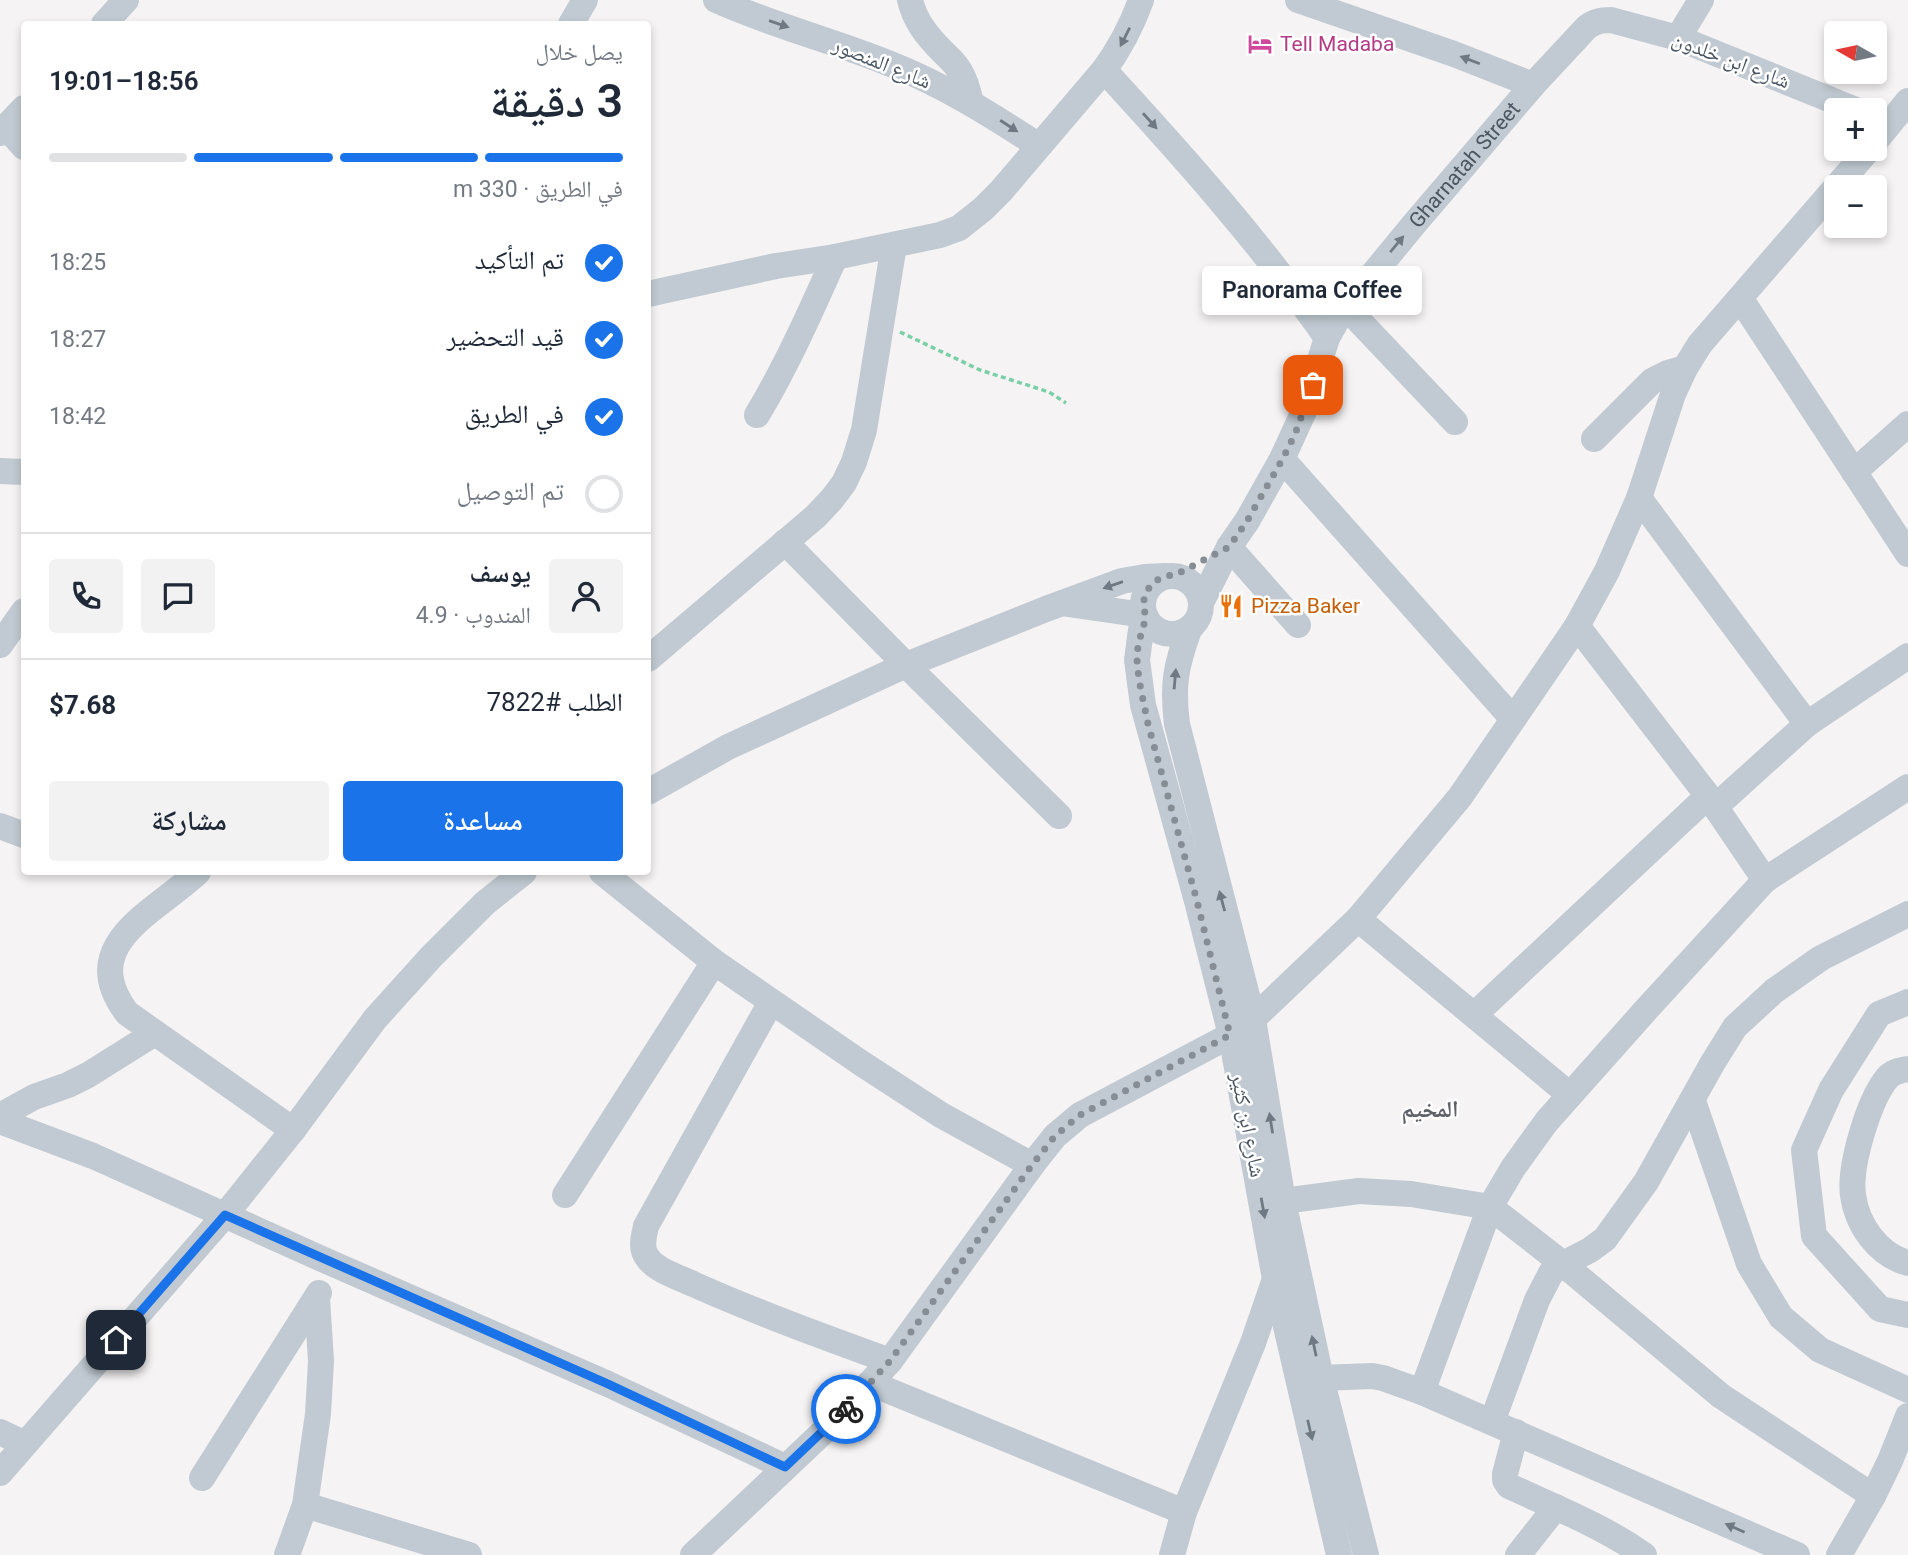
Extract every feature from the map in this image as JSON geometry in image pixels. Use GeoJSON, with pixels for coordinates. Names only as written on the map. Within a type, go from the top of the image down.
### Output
{"type":"FeatureCollection","features":[{"type":"Feature","properties":{"kind":"street"},"geometry":{"type":"LineString","coordinates":[[107,21],[126,0]]}},
{"type":"Feature","properties":{"kind":"street"},"geometry":{"type":"LineString","coordinates":[[573,21],[585,0]]}},
{"type":"Feature","properties":{"kind":"street","name":"شارع المنصور"},"geometry":{"type":"LineString","coordinates":[[716,0],[756,17],[888,62],[971,103],[1039,146]]}},
{"type":"Feature","properties":{"kind":"street"},"geometry":{"type":"LineString","coordinates":[[910,0],[913,11],[928,37],[956,64],[964,77],[971,103]]}},
{"type":"Feature","properties":{"kind":"street"},"geometry":{"type":"LineString","coordinates":[[651,293],[776,266],[894,246],[959,228],[1001,191],[1104,70],[1126,37],[1142,0]]}},
{"type":"Feature","properties":{"kind":"street"},"geometry":{"type":"LineString","coordinates":[[1298,0],[1454,54],[1533,85]]}},
{"type":"Feature","properties":{"kind":"street"},"geometry":{"type":"LineString","coordinates":[[1678,38],[1701,0]]}},
{"type":"Feature","properties":{"kind":"street","name":"Gharnatah Street"},"geometry":{"type":"LineString","coordinates":[[1202,601],[1229,547],[1282,460],[1304,411],[1327,338],[1345,306],[1533,85],[1604,10]]}},
{"type":"Feature","properties":{"kind":"street","name":"شارع ابن خلدون"},"geometry":{"type":"LineString","coordinates":[[1604,10],[1611,20],[1678,38],[1826,98]]}},
{"type":"Feature","properties":{"kind":"street"},"geometry":{"type":"LineString","coordinates":[[1104,70],[1251,236],[1293,288],[1327,338]]}},
{"type":"Feature","properties":{"kind":"street"},"geometry":{"type":"LineString","coordinates":[[1887,130],[1908,101]]}},
{"type":"Feature","properties":{"kind":"street"},"geometry":{"type":"LineString","coordinates":[[21,111],[3,130],[21,145]]}},
{"type":"Feature","properties":{"kind":"street"},"geometry":{"type":"LineString","coordinates":[[693,1555],[839,1417],[890,1361],[1055,1136],[1080,1115],[1230,1035],[1253,1019],[1358,919],[1460,797],[1577,626],[1607,571],[1639,498],[1673,394],[1700,344],[1859,161]]}},
{"type":"Feature","properties":{"kind":"street"},"geometry":{"type":"LineString","coordinates":[[651,656],[785,542],[832,499],[844,482],[854,462],[864,430],[894,246]]}},
{"type":"Feature","properties":{"kind":"street"},"geometry":{"type":"LineString","coordinates":[[757,415],[835,257]]}},
{"type":"Feature","properties":{"kind":"street"},"geometry":{"type":"LineString","coordinates":[[1740,298],[1908,554]]}},
{"type":"Feature","properties":{"kind":"street"},"geometry":{"type":"LineString","coordinates":[[1345,306],[1455,422]]}},
{"type":"Feature","properties":{"kind":"street"},"geometry":{"type":"LineString","coordinates":[[1594,439],[1652,381],[1685,368]]}},
{"type":"Feature","properties":{"kind":"street"},"geometry":{"type":"LineString","coordinates":[[1854,472],[1908,424]]}},
{"type":"Feature","properties":{"kind":"street"},"geometry":{"type":"LineString","coordinates":[[1282,460],[1513,719]]}},
{"type":"Feature","properties":{"kind":"street"},"geometry":{"type":"LineString","coordinates":[[0,471],[21,472]]}},
{"type":"Feature","properties":{"kind":"street"},"geometry":{"type":"LineString","coordinates":[[1639,498],[1807,724]]}},
{"type":"Feature","properties":{"kind":"street"},"geometry":{"type":"LineString","coordinates":[[785,542],[1059,816]]}},
{"type":"Feature","properties":{"kind":"street"},"geometry":{"type":"LineString","coordinates":[[651,790],[728,747],[906,665],[1122,581],[1170,576],[1185,578],[1193,583],[1202,601],[1197,622],[1189,630],[1179,634],[1157,631],[1145,616],[1145,595],[1157,580],[1170,576],[1229,547],[1298,625]]}},
{"type":"Feature","properties":{"kind":"street"},"geometry":{"type":"LineString","coordinates":[[1063,603],[1145,616]]}},
{"type":"Feature","properties":{"kind":"street"},"geometry":{"type":"LineString","coordinates":[[0,645],[21,615]]}},
{"type":"Feature","properties":{"kind":"street","name":"شارع ابن كثير"},"geometry":{"type":"LineString","coordinates":[[1145,616],[1137,660],[1143,705],[1197,901],[1230,1035],[1275,1279],[1339,1555]]}},
{"type":"Feature","properties":{"kind":"street"},"geometry":{"type":"LineString","coordinates":[[1577,626],[1711,802],[1765,880]]}},
{"type":"Feature","properties":{"kind":"street","name":"شارع ابن كثير"},"geometry":{"type":"LineString","coordinates":[[1189,630],[1178,659],[1174,681],[1177,724],[1253,1019],[1283,1201],[1321,1378],[1366,1555]]}},
{"type":"Feature","properties":{"kind":"street"},"geometry":{"type":"LineString","coordinates":[[1474,1015],[1711,802],[1807,724],[1908,656]]}},
{"type":"Feature","properties":{"kind":"street"},"geometry":{"type":"LineString","coordinates":[[1422,1392],[1490,1207],[1529,1145],[1570,1095],[1765,880],[1908,787]]}},
{"type":"Feature","properties":{"kind":"street"},"geometry":{"type":"LineString","coordinates":[[0,826],[21,834]]}},
{"type":"Feature","properties":{"kind":"street"},"geometry":{"type":"LineString","coordinates":[[195,875],[136,922],[122,938],[109,971],[116,999],[127,1013],[293,1130]]}},
{"type":"Feature","properties":{"kind":"street"},"geometry":{"type":"LineString","coordinates":[[0,1473],[225,1215],[293,1130],[375,1019],[485,903],[520,875]]}},
{"type":"Feature","properties":{"kind":"street"},"geometry":{"type":"LineString","coordinates":[[606,875],[714,962],[771,1002],[929,1108],[1032,1165]]}},
{"type":"Feature","properties":{"kind":"street"},"geometry":{"type":"LineString","coordinates":[[1492,1422],[1545,1281],[1563,1264],[1605,1239],[1646,1182],[1735,1027],[1764,999],[1821,958],[1908,914]]}},
{"type":"Feature","properties":{"kind":"street"},"geometry":{"type":"LineString","coordinates":[[1358,919],[1570,1095]]}},
{"type":"Feature","properties":{"kind":"street"},"geometry":{"type":"LineString","coordinates":[[565,1195],[714,962]]}},
{"type":"Feature","properties":{"kind":"street"},"geometry":{"type":"LineString","coordinates":[[771,1002],[646,1226],[643,1246],[647,1258],[670,1273],[749,1309],[890,1361]]}},
{"type":"Feature","properties":{"kind":"street"},"geometry":{"type":"LineString","coordinates":[[1908,1002],[1879,1014],[1831,1090],[1804,1150],[1814,1236],[1880,1308],[1908,1315]]}},
{"type":"Feature","properties":{"kind":"street"},"geometry":{"type":"LineString","coordinates":[[0,1119],[34,1097],[88,1074],[155,1033]]}},
{"type":"Feature","properties":{"kind":"street"},"geometry":{"type":"LineString","coordinates":[[1908,1069],[1896,1071],[1889,1076],[1878,1094],[1862,1132],[1854,1168],[1853,1194],[1859,1219],[1875,1244],[1902,1262],[1908,1263]]}},
{"type":"Feature","properties":{"kind":"street"},"geometry":{"type":"LineString","coordinates":[[1693,1101],[1749,1264],[1781,1317],[1820,1350],[1908,1390]]}},
{"type":"Feature","properties":{"kind":"street"},"geometry":{"type":"LineString","coordinates":[[0,1119],[93,1156],[608,1384],[785,1467]]}},
{"type":"Feature","properties":{"kind":"street"},"geometry":{"type":"LineString","coordinates":[[1283,1201],[1359,1191],[1411,1194],[1490,1207],[1563,1264],[1721,1396],[1873,1496]]}},
{"type":"Feature","properties":{"kind":"street"},"geometry":{"type":"LineString","coordinates":[[202,1478],[317,1298],[331,1263]]}},
{"type":"Feature","properties":{"kind":"street"},"geometry":{"type":"LineString","coordinates":[[1172,1555],[1184,1512],[1253,1343],[1275,1279]]}},
{"type":"Feature","properties":{"kind":"street"},"geometry":{"type":"LineString","coordinates":[[287,1555],[305,1505],[318,1414],[321,1361],[317,1298]]}},
{"type":"Feature","properties":{"kind":"street"},"geometry":{"type":"LineString","coordinates":[[1321,1378],[1372,1376],[1422,1392],[1797,1555]]}},
{"type":"Feature","properties":{"kind":"street"},"geometry":{"type":"LineString","coordinates":[[870,1383],[1184,1512]]}},
{"type":"Feature","properties":{"kind":"street"},"geometry":{"type":"LineString","coordinates":[[1839,1555],[1873,1496],[1899,1466],[1908,1416]]}},
{"type":"Feature","properties":{"kind":"street"},"geometry":{"type":"LineString","coordinates":[[0,1432],[26,1444]]}},
{"type":"Feature","properties":{"kind":"street"},"geometry":{"type":"LineString","coordinates":[[1516,1432],[1505,1474],[1509,1486],[1556,1507],[1632,1546],[1644,1555]]}},
{"type":"Feature","properties":{"kind":"street"},"geometry":{"type":"LineString","coordinates":[[305,1505],[469,1555]]}},
{"type":"Feature","properties":{"kind":"street"},"geometry":{"type":"LineString","coordinates":[[1518,1555],[1556,1507]]}},
{"type":"Feature","properties":{"kind":"path"},"geometry":{"type":"LineString","coordinates":[[882,324],[980,370],[1049,392],[1066,403]]}},
{"type":"Feature","properties":{"kind":"way so far"},"geometry":{"type":"LineString","coordinates":[[846,1409],[890,1361],[1055,1136],[1080,1115],[1230,1035],[1197,901],[1143,705],[1137,660],[1141,629],[1146,617],[1143,605],[1150,586],[1157,580],[1175,575],[1229,547],[1282,460],[1313,385]]}},
{"type":"Feature","properties":{"kind":"place","name":"Tell Madaba"},"geometry":{"type":"Point","coordinates":[1260,44]}},
{"type":"Feature","properties":{"kind":"place","name":"Panorama Coffee"},"geometry":{"type":"Point","coordinates":[1313,385]}},
{"type":"Feature","properties":{"kind":"place","name":"Pizza Baker"},"geometry":{"type":"Point","coordinates":[1231,606]}},
{"type":"Feature","properties":{"kind":"district","name":"المخيم"},"geometry":{"type":"Point","coordinates":[1430,1109]}},
{"type":"Feature","properties":{"kind":"route"},"geometry":{"type":"LineString","coordinates":[[116,1340],[225,1215],[608,1384],[785,1467],[846,1409]]}}]}
